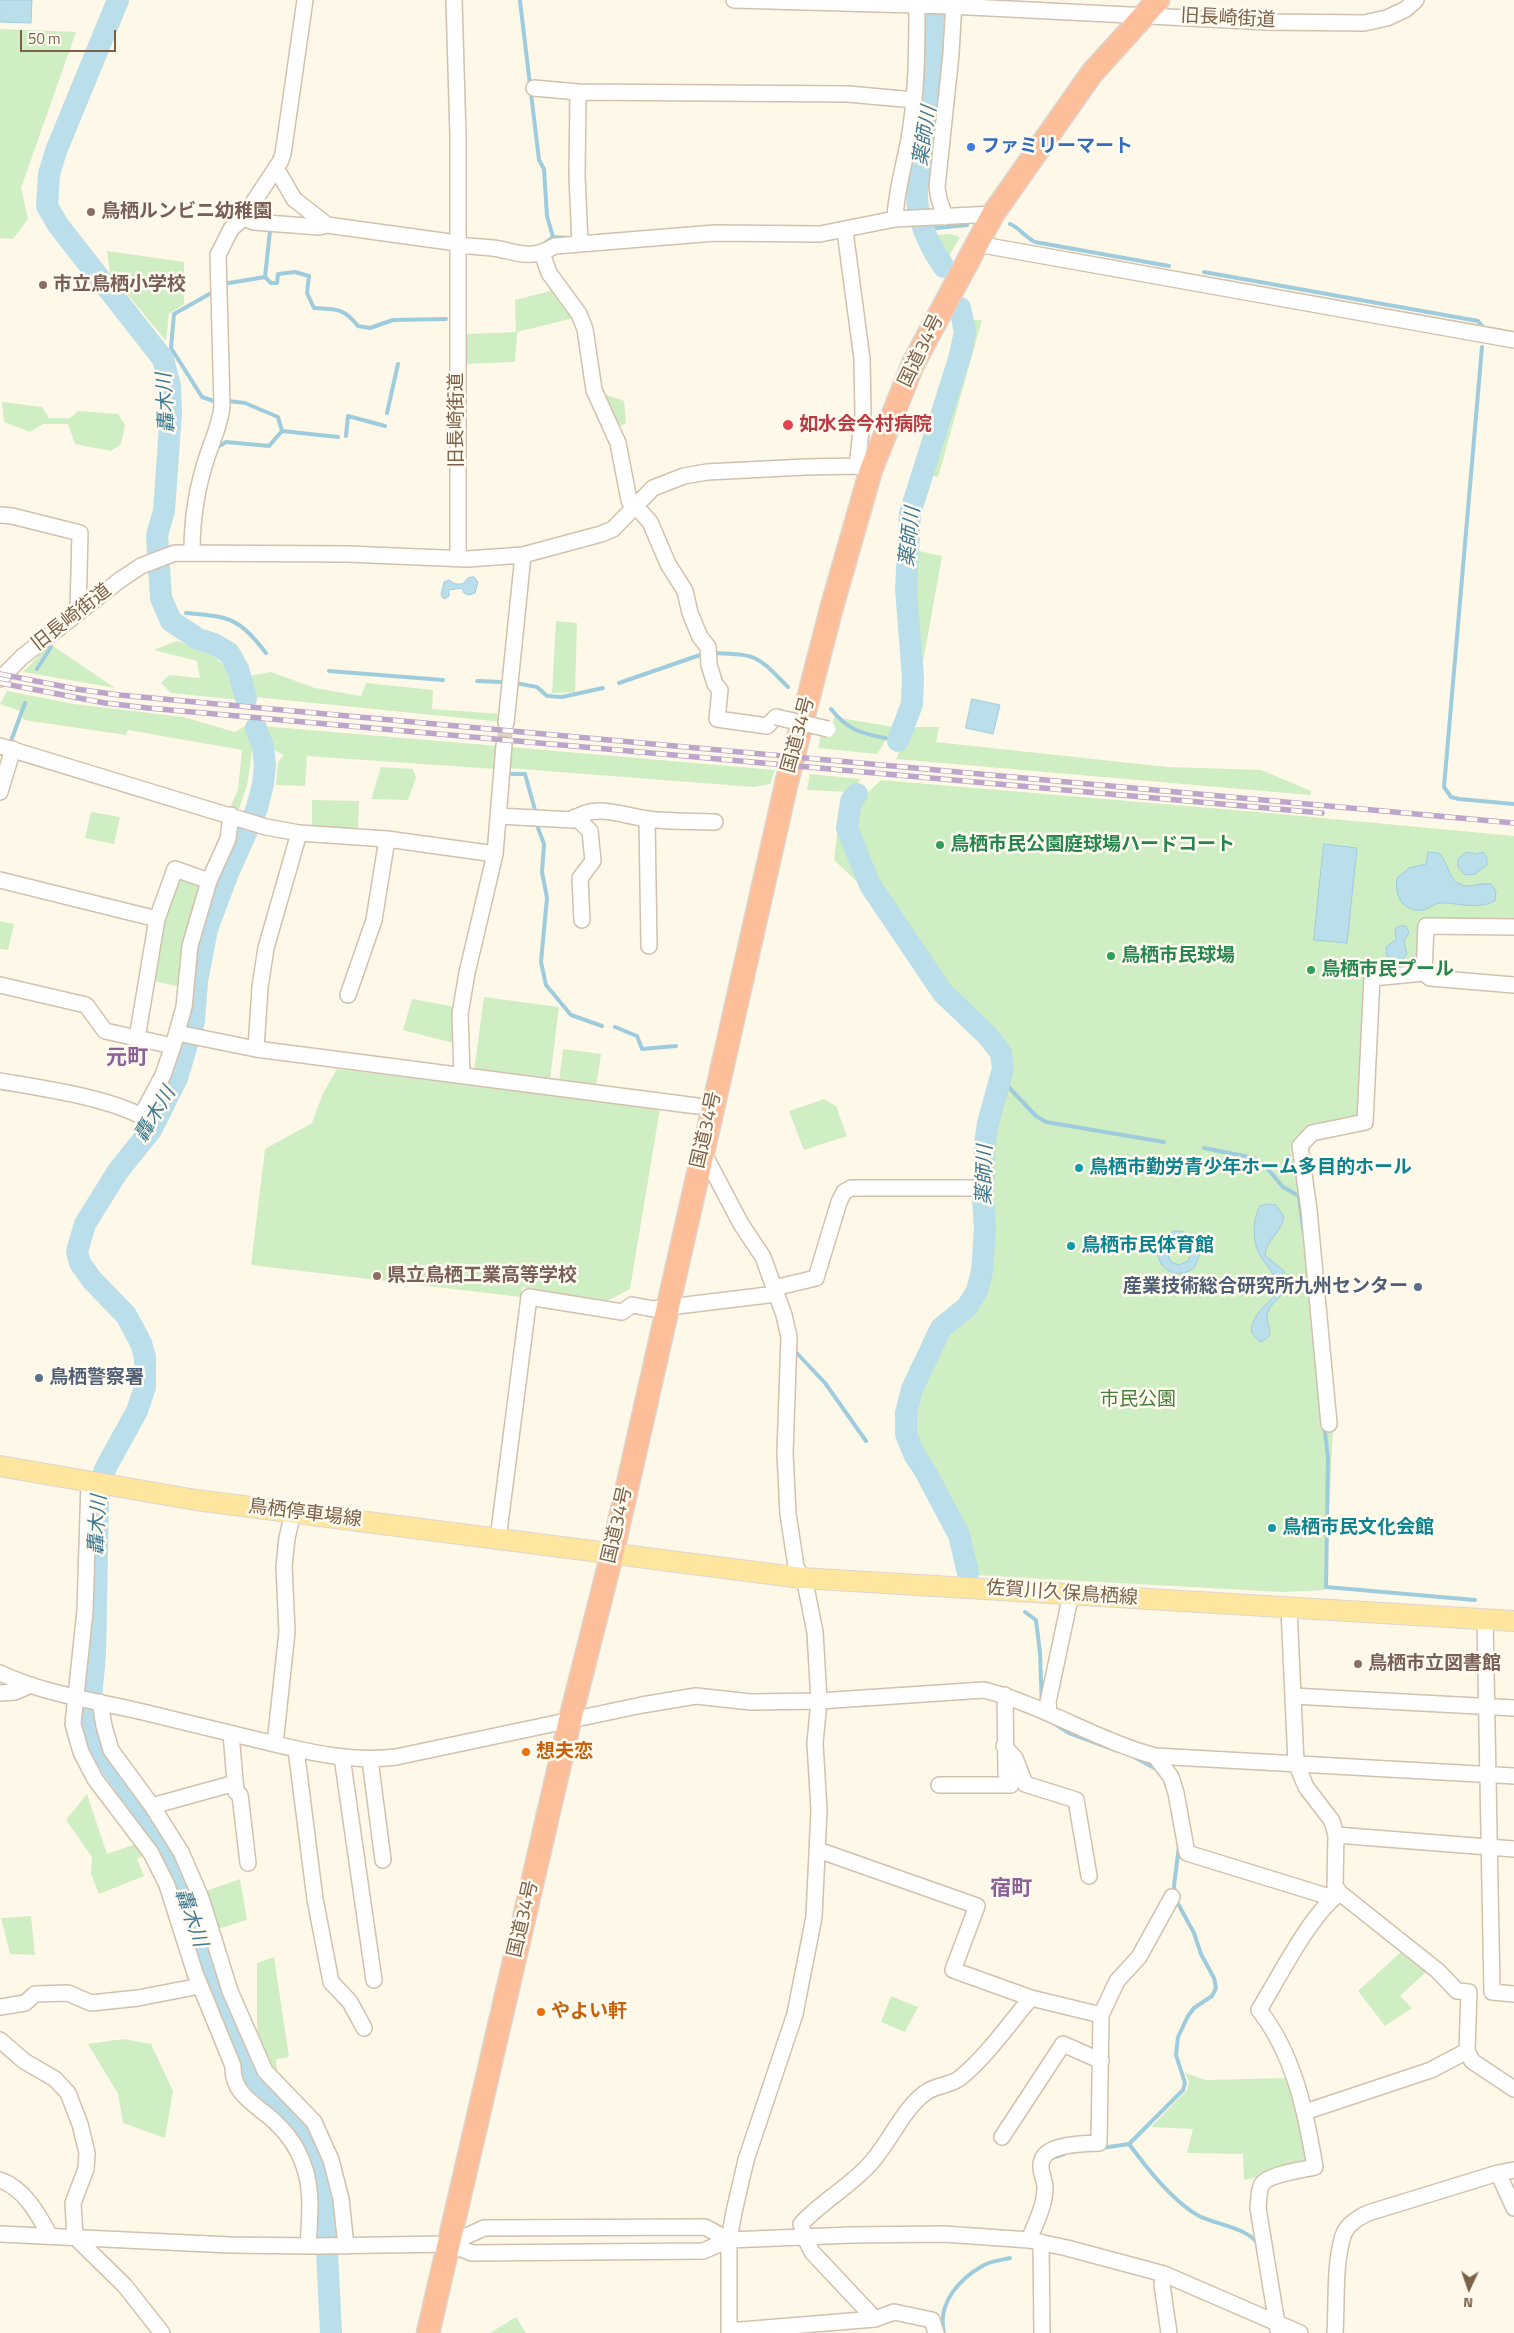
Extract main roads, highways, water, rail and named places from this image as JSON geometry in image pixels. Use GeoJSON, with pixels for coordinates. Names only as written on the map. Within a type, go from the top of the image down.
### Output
{"type":"FeatureCollection","features":[{"type":"Feature","properties":{"kind":"highway","name":"国道34号"},"geometry":{"type":"LineString","coordinates":[[428,2333],[570,1720],[612,1554],[787,781],[831,610],[864,468],[913,364],[993,214],[1092,73],[1150,7]]}},
{"type":"Feature","properties":{"kind":"main road","name":"鳥栖停車場線"},"geometry":{"type":"LineString","coordinates":[[0,1466],[196,1500],[612,1554]]}},
{"type":"Feature","properties":{"kind":"main road","name":"佐賀川久保鳥栖線"},"geometry":{"type":"LineString","coordinates":[[612,1554],[802,1578],[1514,1622]]}},
{"type":"Feature","properties":{"kind":"water"},"geometry":{"type":"Polygon","coordinates":[[[0,0],[32,0],[31,23],[0,22],[0,0]]]}},
{"type":"Feature","properties":{"kind":"water"},"geometry":{"type":"Polygon","coordinates":[[[474,577],[478,582],[475,593],[469,595],[464,593],[462,588],[449,590],[449,596],[444,599],[441,595],[444,582],[449,580],[455,584],[463,584],[468,578],[474,577]]]}},
{"type":"Feature","properties":{"kind":"water"},"geometry":{"type":"Polygon","coordinates":[[[972,699],[1000,705],[993,734],[966,728],[972,699]]]}},
{"type":"Feature","properties":{"kind":"water"},"geometry":{"type":"Polygon","coordinates":[[[1324,844],[1357,848],[1347,943],[1314,940],[1324,844]]]}},
{"type":"Feature","properties":{"kind":"water"},"geometry":{"type":"Polygon","coordinates":[[[1428,852],[1439,853],[1456,882],[1467,886],[1491,884],[1496,891],[1495,901],[1476,906],[1439,903],[1424,910],[1410,909],[1405,906],[1397,891],[1397,878],[1409,868],[1426,864],[1428,852]]]}},
{"type":"Feature","properties":{"kind":"water"},"geometry":{"type":"Polygon","coordinates":[[[1467,852],[1476,854],[1483,852],[1487,858],[1487,865],[1475,874],[1465,875],[1458,867],[1458,859],[1467,852]]]}},
{"type":"Feature","properties":{"kind":"water"},"geometry":{"type":"Polygon","coordinates":[[[1406,926],[1409,933],[1404,941],[1407,954],[1403,959],[1395,962],[1387,956],[1386,947],[1396,939],[1395,929],[1406,926]]]}},
{"type":"Feature","properties":{"kind":"water"},"geometry":{"type":"Polygon","coordinates":[[[1276,1205],[1284,1217],[1283,1222],[1268,1245],[1265,1255],[1284,1271],[1285,1290],[1269,1309],[1267,1316],[1269,1336],[1260,1342],[1251,1332],[1253,1323],[1260,1310],[1274,1296],[1278,1288],[1274,1276],[1258,1251],[1254,1232],[1257,1212],[1260,1206],[1276,1205]]]}},
{"type":"Feature","properties":{"kind":"water"},"geometry":{"type":"Polygon","coordinates":[[[1174,1231],[1191,1235],[1197,1241],[1201,1250],[1195,1267],[1184,1273],[1175,1273],[1167,1270],[1161,1263],[1158,1255],[1159,1246],[1164,1238],[1174,1231]],[[1179,1241],[1171,1244],[1167,1253],[1171,1262],[1179,1265],[1188,1261],[1192,1253],[1188,1244],[1179,1241]]]}},
{"type":"Feature","properties":{"kind":"waterway","name":"轟木川"},"geometry":{"type":"LineString","coordinates":[[118,0],[56,151],[49,174],[47,206],[58,225],[163,359],[170,386],[171,412],[164,511],[157,535],[161,598],[171,621],[198,639],[214,644],[229,653],[238,669],[246,698]]}},
{"type":"Feature","properties":{"kind":"waterway","name":"薬師川"},"geometry":{"type":"LineString","coordinates":[[937,0],[931,103],[926,146],[918,181],[917,199],[925,232],[944,267]]}},
{"type":"Feature","properties":{"kind":"waterway"},"geometry":{"type":"LineString","coordinates":[[520,1],[539,160],[544,169],[547,216],[553,237],[538,248]]}},
{"type":"Feature","properties":{"kind":"waterway"},"geometry":{"type":"LineString","coordinates":[[1010,224],[1035,242],[1169,266]]}},
{"type":"Feature","properties":{"kind":"waterway"},"geometry":{"type":"LineString","coordinates":[[922,226],[937,228],[967,225]]}},
{"type":"Feature","properties":{"kind":"waterway"},"geometry":{"type":"LineString","coordinates":[[223,284],[265,277],[270,231]]}},
{"type":"Feature","properties":{"kind":"waterway"},"geometry":{"type":"LineString","coordinates":[[553,237],[570,238]]}},
{"type":"Feature","properties":{"kind":"waterway"},"geometry":{"type":"LineString","coordinates":[[265,277],[271,283],[277,283],[278,274],[295,272],[309,276],[307,293],[314,308],[344,313],[358,326],[370,328],[393,320],[446,319]]}},
{"type":"Feature","properties":{"kind":"waterway"},"geometry":{"type":"LineString","coordinates":[[1204,272],[1478,321],[1482,326]]}},
{"type":"Feature","properties":{"kind":"waterway"},"geometry":{"type":"LineString","coordinates":[[213,292],[174,314],[171,348],[202,397],[214,401]]}},
{"type":"Feature","properties":{"kind":"waterway","name":"薬師川"},"geometry":{"type":"LineString","coordinates":[[898,741],[912,704],[913,678],[906,589],[910,513],[959,359],[965,332],[960,308]]}},
{"type":"Feature","properties":{"kind":"waterway"},"geometry":{"type":"LineString","coordinates":[[1482,347],[1444,787],[1451,797],[1459,799],[1514,804]]}},
{"type":"Feature","properties":{"kind":"waterway"},"geometry":{"type":"LineString","coordinates":[[387,413],[398,364]]}},
{"type":"Feature","properties":{"kind":"waterway"},"geometry":{"type":"LineString","coordinates":[[228,401],[245,403],[278,417],[282,431],[338,437]]}},
{"type":"Feature","properties":{"kind":"waterway"},"geometry":{"type":"LineString","coordinates":[[346,436],[348,416],[385,426]]}},
{"type":"Feature","properties":{"kind":"waterway"},"geometry":{"type":"LineString","coordinates":[[216,448],[226,442],[269,446],[282,431]]}},
{"type":"Feature","properties":{"kind":"waterway"},"geometry":{"type":"LineString","coordinates":[[186,613],[213,616],[232,621],[248,632],[266,653]]}},
{"type":"Feature","properties":{"kind":"waterway"},"geometry":{"type":"LineString","coordinates":[[37,669],[51,647]]}},
{"type":"Feature","properties":{"kind":"waterway"},"geometry":{"type":"LineString","coordinates":[[715,653],[750,656],[757,659],[788,687]]}},
{"type":"Feature","properties":{"kind":"waterway"},"geometry":{"type":"LineString","coordinates":[[619,683],[700,655]]}},
{"type":"Feature","properties":{"kind":"waterway"},"geometry":{"type":"LineString","coordinates":[[329,671],[443,680]]}},
{"type":"Feature","properties":{"kind":"waterway"},"geometry":{"type":"LineString","coordinates":[[477,681],[502,682]]}},
{"type":"Feature","properties":{"kind":"waterway"},"geometry":{"type":"LineString","coordinates":[[515,683],[537,687],[547,696],[562,697],[603,688]]}},
{"type":"Feature","properties":{"kind":"waterway"},"geometry":{"type":"LineString","coordinates":[[11,741],[25,703]]}},
{"type":"Feature","properties":{"kind":"waterway"},"geometry":{"type":"LineString","coordinates":[[831,709],[845,724],[860,732],[898,741]]}},
{"type":"Feature","properties":{"kind":"waterway","name":"轟木川"},"geometry":{"type":"LineString","coordinates":[[256,728],[263,747],[265,765],[263,784],[257,808],[228,873],[207,929],[197,981],[194,1021],[177,1078],[151,1130],[118,1171],[85,1224],[77,1251],[80,1263],[92,1280],[126,1315],[141,1343],[145,1357],[145,1387],[137,1411],[105,1469],[98,1500],[95,1655],[89,1719],[98,1748],[162,1837],[210,1975],[240,2052],[247,2078],[284,2106],[313,2153],[324,2191],[331,2333]]}},
{"type":"Feature","properties":{"kind":"waterway"},"geometry":{"type":"LineString","coordinates":[[512,774],[525,774],[535,810]]}},
{"type":"Feature","properties":{"kind":"waterway","name":"薬師川"},"geometry":{"type":"LineString","coordinates":[[857,794],[851,801],[847,828],[870,885],[943,993],[988,1036],[1001,1053],[1003,1069],[988,1123],[985,1144],[983,1198],[985,1229],[982,1271],[977,1291],[967,1307],[941,1328],[912,1389],[906,1413],[906,1434],[915,1456],[924,1469],[959,1535],[968,1573]]}},
{"type":"Feature","properties":{"kind":"waterway"},"geometry":{"type":"LineString","coordinates":[[538,828],[544,844],[542,872],[547,898],[541,962],[546,985],[571,1015],[602,1026]]}},
{"type":"Feature","properties":{"kind":"waterway"},"geometry":{"type":"LineString","coordinates":[[615,1027],[637,1036],[642,1049],[676,1046]]}},
{"type":"Feature","properties":{"kind":"waterway"},"geometry":{"type":"LineString","coordinates":[[1000,1078],[1036,1116],[1046,1122],[1164,1142]]}},
{"type":"Feature","properties":{"kind":"waterway"},"geometry":{"type":"LineString","coordinates":[[1204,1148],[1254,1158],[1266,1167],[1283,1187],[1299,1196],[1303,1229]]}},
{"type":"Feature","properties":{"kind":"waterway"},"geometry":{"type":"LineString","coordinates":[[793,1349],[825,1383],[866,1441]]}},
{"type":"Feature","properties":{"kind":"waterway"},"geometry":{"type":"LineString","coordinates":[[1324,1424],[1328,1458],[1326,1587],[1475,1600]]}},
{"type":"Feature","properties":{"kind":"waterway"},"geometry":{"type":"LineString","coordinates":[[1025,1612],[1036,1620],[1040,1653],[1042,1706]]}},
{"type":"Feature","properties":{"kind":"waterway"},"geometry":{"type":"LineString","coordinates":[[1047,1719],[1069,1733],[1118,1751]]}},
{"type":"Feature","properties":{"kind":"waterway"},"geometry":{"type":"LineString","coordinates":[[1136,1758],[1158,1770]]}},
{"type":"Feature","properties":{"kind":"waterway"},"geometry":{"type":"LineString","coordinates":[[1175,1893],[1174,1886],[1179,1846]]}},
{"type":"Feature","properties":{"kind":"waterway"},"geometry":{"type":"LineString","coordinates":[[1102,2148],[1129,2144],[1183,2090],[1185,2083],[1176,2055],[1178,2037],[1194,2008],[1212,1996],[1216,1988],[1214,1978],[1201,1954],[1194,1933],[1176,1900]]}},
{"type":"Feature","properties":{"kind":"waterway"},"geometry":{"type":"LineString","coordinates":[[1129,2144],[1170,2193],[1189,2210],[1206,2219],[1239,2230],[1253,2238],[1258,2244]]}},
{"type":"Feature","properties":{"kind":"waterway"},"geometry":{"type":"LineString","coordinates":[[1055,2157],[1064,2154]]}},
{"type":"Feature","properties":{"kind":"waterway"},"geometry":{"type":"LineString","coordinates":[[944,2333],[943,2322],[947,2302],[966,2277],[984,2265],[1010,2258]]}},
{"type":"Feature","properties":{"kind":"tunnel"},"geometry":{"type":"LineString","coordinates":[[504,745],[506,723]]}},
{"type":"Feature","properties":{"kind":"railway"},"geometry":{"type":"LineString","coordinates":[[0,674],[76,689],[119,695],[1514,823]]}},
{"type":"Feature","properties":{"kind":"railway"},"geometry":{"type":"LineString","coordinates":[[0,683],[105,703],[148,708],[1322,813]]}},
{"type":"Feature","properties":{"kind":"place","name":"ファミリーマート"},"geometry":{"type":"Point","coordinates":[971,147]}},
{"type":"Feature","properties":{"kind":"place","name":"鳥栖ルンビニ幼稚園"},"geometry":{"type":"Point","coordinates":[91,212]}},
{"type":"Feature","properties":{"kind":"place","name":"市立鳥栖小学校"},"geometry":{"type":"Point","coordinates":[43,285]}},
{"type":"Feature","properties":{"kind":"place","name":"如水会今村病院"},"geometry":{"type":"Point","coordinates":[788,425]}},
{"type":"Feature","properties":{"kind":"place","name":"鳥栖市民公園庭球場ハードコート"},"geometry":{"type":"Point","coordinates":[940,845]}},
{"type":"Feature","properties":{"kind":"place","name":"鳥栖市民球場"},"geometry":{"type":"Point","coordinates":[1111,956]}},
{"type":"Feature","properties":{"kind":"place","name":"鳥栖市民プール"},"geometry":{"type":"Point","coordinates":[1311,970]}},
{"type":"Feature","properties":{"kind":"place","name":"鳥栖市勤労青少年ホーム多目的ホール"},"geometry":{"type":"Point","coordinates":[1079,1168]}},
{"type":"Feature","properties":{"kind":"place","name":"鳥栖市民体育館"},"geometry":{"type":"Point","coordinates":[1071,1246]}},
{"type":"Feature","properties":{"kind":"place","name":"県立鳥栖工業高等学校"},"geometry":{"type":"Point","coordinates":[377,1276]}},
{"type":"Feature","properties":{"kind":"place","name":"産業技術総合研究所九州センター"},"geometry":{"type":"Point","coordinates":[1418,1287]}},
{"type":"Feature","properties":{"kind":"place","name":"鳥栖警察署"},"geometry":{"type":"Point","coordinates":[39,1378]}},
{"type":"Feature","properties":{"kind":"place","name":"鳥栖市民文化会館"},"geometry":{"type":"Point","coordinates":[1272,1528]}},
{"type":"Feature","properties":{"kind":"place","name":"鳥栖市立図書館"},"geometry":{"type":"Point","coordinates":[1358,1664]}},
{"type":"Feature","properties":{"kind":"place","name":"想夫恋"},"geometry":{"type":"Point","coordinates":[526,1752]}},
{"type":"Feature","properties":{"kind":"place","name":"やよい軒"},"geometry":{"type":"Point","coordinates":[541,2012]}},
{"type":"Feature","properties":{"kind":"district","name":"元町"},"geometry":{"type":"Point","coordinates":[127,1059]}},
{"type":"Feature","properties":{"kind":"district","name":"宿町"},"geometry":{"type":"Point","coordinates":[1011,1890]}},
{"type":"Feature","properties":{"kind":"park label","name":"市民公園"},"geometry":{"type":"Point","coordinates":[1138,1400]}}]}
